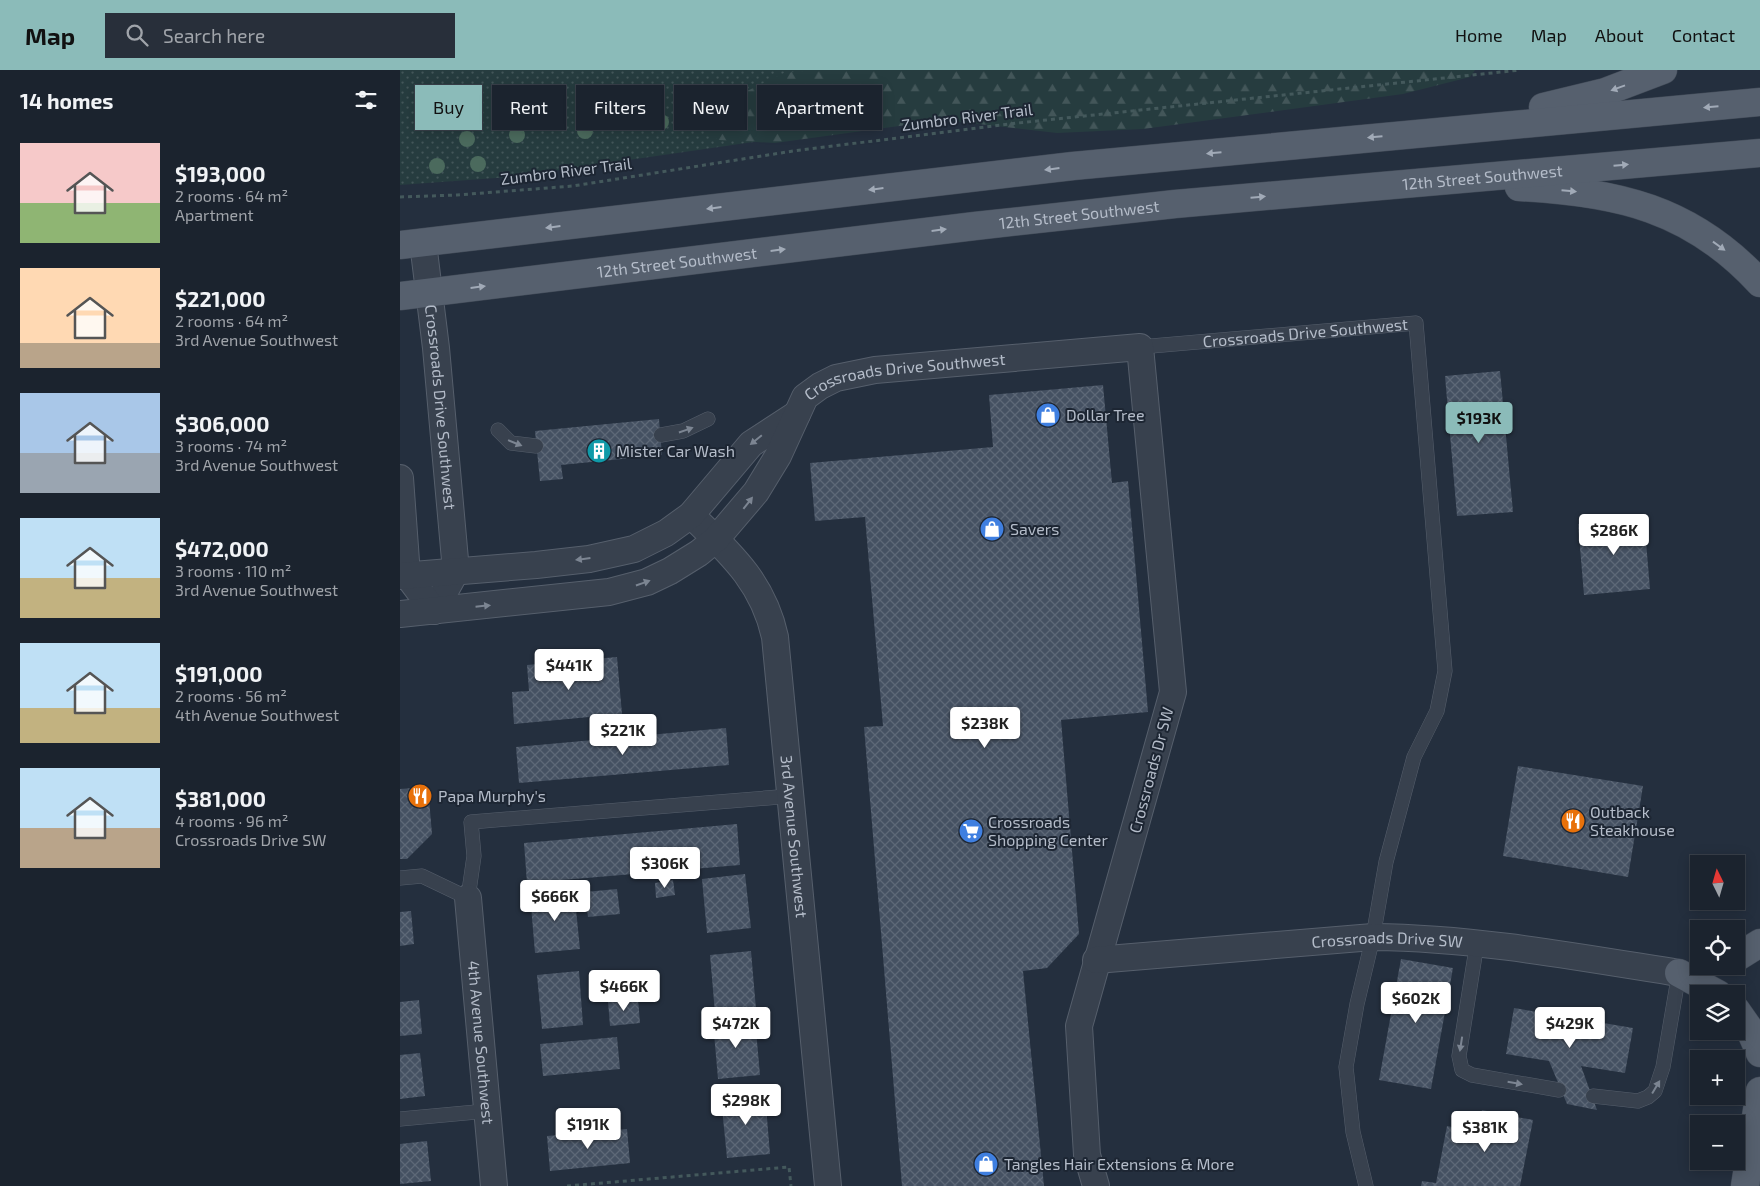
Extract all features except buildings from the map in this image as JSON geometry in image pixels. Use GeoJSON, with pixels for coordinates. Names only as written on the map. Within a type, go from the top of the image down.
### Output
{"type":"FeatureCollection","features":[{"type":"Feature","properties":{"kind":"main road"},"geometry":{"type":"LineString","coordinates":[[1407,134],[1575,100],[1605,92],[1663,70]]}},
{"type":"Feature","properties":{"kind":"main road"},"geometry":{"type":"LineString","coordinates":[[412,244],[1073,166],[1760,102]]}},
{"type":"Feature","properties":{"kind":"main road","name":"12th Street Southwest"},"geometry":{"type":"LineString","coordinates":[[400,296],[430,294],[1017,221],[1415,182],[1760,153]]}},
{"type":"Feature","properties":{"kind":"main road"},"geometry":{"type":"LineString","coordinates":[[1415,182],[1589,193],[1644,205],[1701,233],[1734,257],[1760,283]]}},
{"type":"Feature","properties":{"kind":"main road"},"geometry":{"type":"LineString","coordinates":[[1745,952],[1760,943]]}},
{"type":"Feature","properties":{"kind":"main road"},"geometry":{"type":"LineString","coordinates":[[1679,973],[1690,971]]}},
{"type":"Feature","properties":{"kind":"main road"},"geometry":{"type":"LineString","coordinates":[[1679,973],[1701,985]]}},
{"type":"Feature","properties":{"kind":"main road"},"geometry":{"type":"LineString","coordinates":[[1745,1023],[1760,1053]]}},
{"type":"Feature","properties":{"kind":"main road"},"geometry":{"type":"LineString","coordinates":[[1745,1186],[1760,1091]]}},
{"type":"Feature","properties":{"kind":"street","name":"Crossroads Drive Southwest"},"geometry":{"type":"LineString","coordinates":[[412,244],[430,294],[456,571]]}},
{"type":"Feature","properties":{"kind":"street","name":"Crossroads Drive Southwest"},"geometry":{"type":"LineString","coordinates":[[434,611],[591,595],[647,582],[670,571],[699,553],[716,539],[742,510],[761,485],[805,398],[820,386],[836,378],[875,370],[1140,347]]}},
{"type":"Feature","properties":{"kind":"street","name":"Crossroads Dr SW"},"geometry":{"type":"LineString","coordinates":[[1096,1186],[1087,1155],[1079,1026],[1096,960],[1118,891],[1173,692],[1140,347]]}},
{"type":"Feature","properties":{"kind":"street","name":"Crossroads Drive Southwest"},"geometry":{"type":"LineString","coordinates":[[404,575],[536,565],[614,554],[646,544],[691,516],[751,444],[797,414]]}},
{"type":"Feature","properties":{"kind":"street"},"geometry":{"type":"LineString","coordinates":[[400,478],[404,575],[434,611]]}},
{"type":"Feature","properties":{"kind":"street","name":"3rd Avenue Southwest"},"geometry":{"type":"LineString","coordinates":[[691,516],[716,539],[746,572],[766,604],[771,618],[777,656],[828,1186]]}},
{"type":"Feature","properties":{"kind":"street"},"geometry":{"type":"LineString","coordinates":[[434,611],[456,571]]}},
{"type":"Feature","properties":{"kind":"street"},"geometry":{"type":"LineString","coordinates":[[400,614],[434,611]]}},
{"type":"Feature","properties":{"kind":"street","name":"4th Avenue Southwest"},"geometry":{"type":"LineString","coordinates":[[468,898],[494,1186]]}},
{"type":"Feature","properties":{"kind":"street","name":"Crossroads Drive SW"},"geometry":{"type":"LineString","coordinates":[[1096,960],[1373,937],[1416,938],[1477,944],[1679,973]]}},
{"type":"Feature","properties":{"kind":"lane","name":"Crossroads Drive Southwest"},"geometry":{"type":"LineString","coordinates":[[1140,347],[1416,324],[1445,671],[1436,711],[1414,757],[1386,862],[1373,937]]}},
{"type":"Feature","properties":{"kind":"lane"},"geometry":{"type":"LineString","coordinates":[[661,435],[682,431],[708,419]]}},
{"type":"Feature","properties":{"kind":"lane"},"geometry":{"type":"LineString","coordinates":[[498,430],[511,443],[536,446]]}},
{"type":"Feature","properties":{"kind":"lane"},"geometry":{"type":"LineString","coordinates":[[400,878],[422,876],[468,898],[474,856],[471,822],[790,796]]}},
{"type":"Feature","properties":{"kind":"lane"},"geometry":{"type":"LineString","coordinates":[[1366,1186],[1353,1132],[1346,1067],[1357,1004],[1373,937]]}},
{"type":"Feature","properties":{"kind":"lane"},"geometry":{"type":"LineString","coordinates":[[1477,944],[1459,1056],[1462,1070],[1472,1075],[1559,1090]]}},
{"type":"Feature","properties":{"kind":"lane"},"geometry":{"type":"LineString","coordinates":[[1593,1096],[1638,1101],[1648,1097],[1655,1091],[1663,1067],[1679,973]]}},
{"type":"Feature","properties":{"kind":"lane"},"geometry":{"type":"LineString","coordinates":[[400,1119],[487,1111]]}},
{"type":"Feature","properties":{"kind":"path","name":"Zumbro River Trail"},"geometry":{"type":"LineString","coordinates":[[400,197],[457,195],[573,186],[793,151],[998,126],[1520,70]]}},
{"type":"Feature","properties":{"kind":"path"},"geometry":{"type":"LineString","coordinates":[[567,1186],[789,1167],[791,1186]]}},
{"type":"Feature","properties":{"kind":"green space"},"geometry":{"type":"Polygon","coordinates":[[[400,70],[1385,70],[882,125],[882,85],[757,85],[757,130],[836,130],[511,177],[400,185],[400,70]]]}},
{"type":"Feature","properties":{"kind":"green space"},"geometry":{"type":"Polygon","coordinates":[[[814,70],[1475,70],[1470,77],[1403,94],[1143,129],[1057,133],[943,120],[882,128],[882,85],[759,85],[784,73],[814,70]]]}},
{"type":"Feature","properties":{"kind":"green space"},"geometry":{"type":"Polygon","coordinates":[[[757,86],[757,130],[870,130],[775,143],[719,140],[702,130],[747,130],[747,91],[757,86]]]}},
{"type":"Feature","properties":{"kind":"place","name":"Dollar Tree"},"geometry":{"type":"Point","coordinates":[1048,415]}},
{"type":"Feature","properties":{"kind":"place","name":"Mister Car Wash"},"geometry":{"type":"Point","coordinates":[599,451]}},
{"type":"Feature","properties":{"kind":"place","name":"Savers"},"geometry":{"type":"Point","coordinates":[992,529]}},
{"type":"Feature","properties":{"kind":"place","name":"Papa Murphy's"},"geometry":{"type":"Point","coordinates":[420,796]}},
{"type":"Feature","properties":{"kind":"place","name":"Outback Steakhouse"},"geometry":{"type":"Point","coordinates":[1573,821]}},
{"type":"Feature","properties":{"kind":"place","name":"Crossroads Shopping Center"},"geometry":{"type":"Point","coordinates":[971,831]}},
{"type":"Feature","properties":{"kind":"place","name":"Tangles Hair Extensions & More"},"geometry":{"type":"Point","coordinates":[986,1164]}}]}
